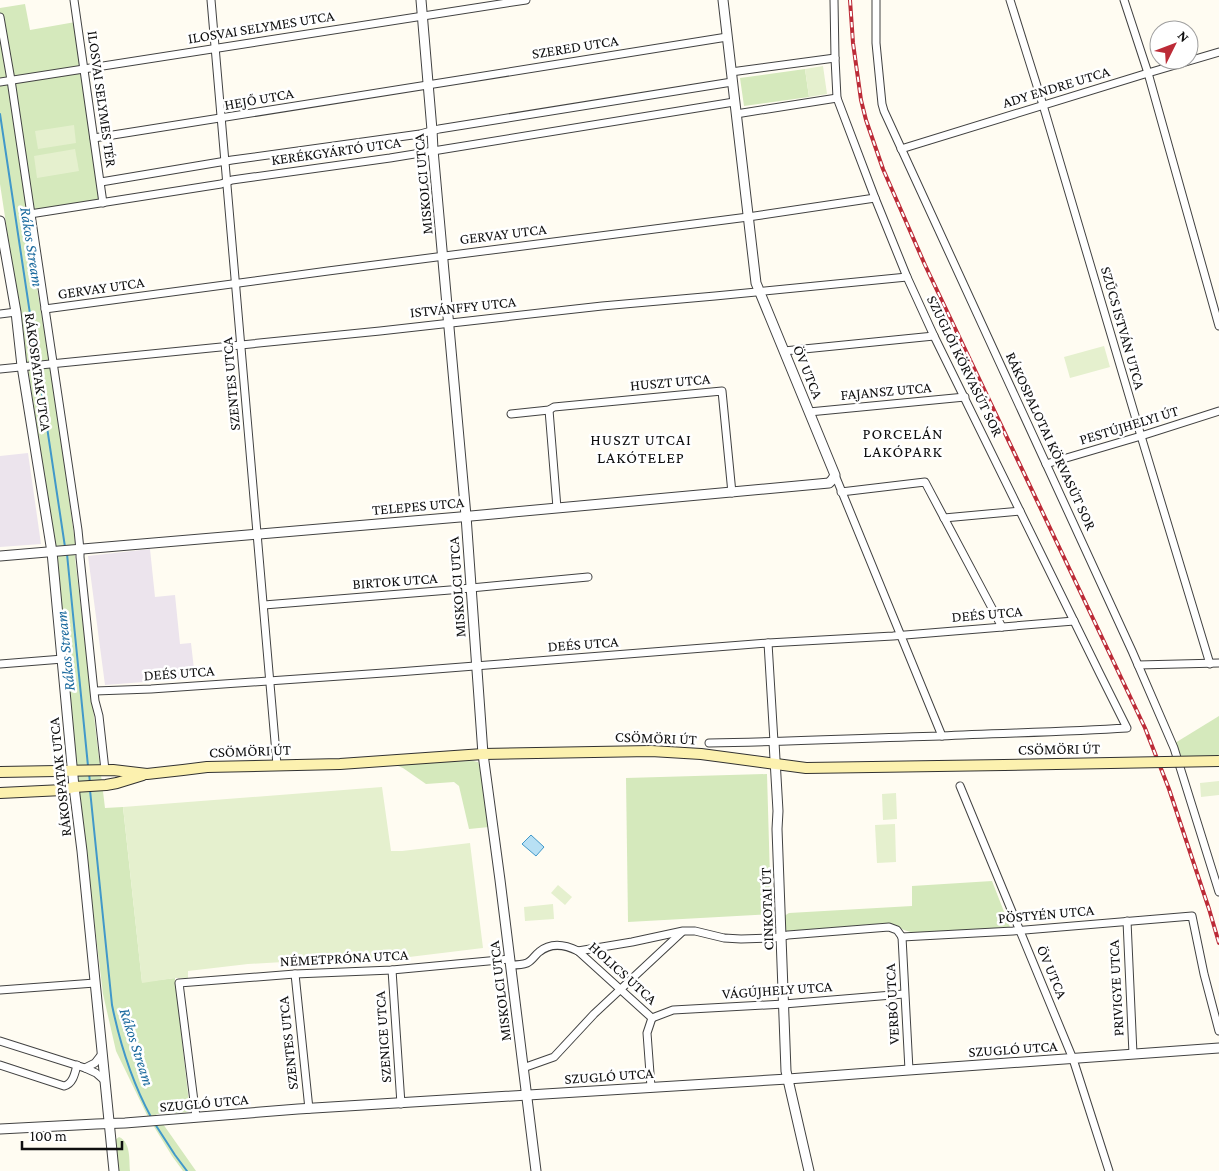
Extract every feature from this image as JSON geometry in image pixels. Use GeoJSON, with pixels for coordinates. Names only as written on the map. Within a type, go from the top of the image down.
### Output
{"type":"FeatureCollection","features":[{"type":"Feature","properties":{"kind":"main road","name":"CSÖMÖRI ÚT"},"geometry":{"type":"LineString","coordinates":[[0,793],[63,790],[74,787],[106,785],[146,774],[207,767],[340,764],[483,754],[651,750],[825,769],[1219,762]]}},
{"type":"Feature","properties":{"kind":"main road","name":"CSÖMÖRI ÚT"},"geometry":{"type":"LineString","coordinates":[[0,772],[102,770],[146,774]]}},
{"type":"Feature","properties":{"kind":"street","name":"ILOSVAI SELYMES TÉR"},"geometry":{"type":"LineString","coordinates":[[74,0],[103,202]]}},
{"type":"Feature","properties":{"kind":"street","name":"SZENTES UTCA"},"geometry":{"type":"LineString","coordinates":[[211,0],[277,765]]}},
{"type":"Feature","properties":{"kind":"street","name":"MISKOLCI UTCA"},"geometry":{"type":"LineString","coordinates":[[421,0],[466,516],[483,754],[536,1171]]}},
{"type":"Feature","properties":{"kind":"street","name":"ILOSVAI SELYMES UTCA"},"geometry":{"type":"LineString","coordinates":[[5,81],[526,0]]}},
{"type":"Feature","properties":{"kind":"street","name":"ÖV UTCA"},"geometry":{"type":"LineString","coordinates":[[723,0],[756,283],[942,736]]}},
{"type":"Feature","properties":{"kind":"street","name":"SZUGLÓI KÖRVASÚT SOR"},"geometry":{"type":"LineString","coordinates":[[834,0],[837,98],[875,198],[907,277],[934,336],[1127,728]]}},
{"type":"Feature","properties":{"kind":"street","name":"RÁKOSPALOTAI KÖRVASÚT SOR"},"geometry":{"type":"LineString","coordinates":[[876,0],[876,43],[882,104],[1138,665],[1177,755],[1219,890]]}},
{"type":"Feature","properties":{"kind":"street","name":"SZŰCS ISTVÁN UTCA"},"geometry":{"type":"LineString","coordinates":[[1010,0],[1210,664]]}},
{"type":"Feature","properties":{"kind":"street"},"geometry":{"type":"LineString","coordinates":[[1124,0],[1148,73],[1216,304],[1219,326]]}},
{"type":"Feature","properties":{"kind":"street","name":"RÁKOSPATAK UTCA"},"geometry":{"type":"LineString","coordinates":[[0,17],[5,81],[30,214],[45,309],[77,550],[80,557],[102,770]]}},
{"type":"Feature","properties":{"kind":"street","name":"SZERED UTCA"},"geometry":{"type":"LineString","coordinates":[[428,85],[727,37]]}},
{"type":"Feature","properties":{"kind":"street","name":"ADY ENDRE UTCA"},"geometry":{"type":"LineString","coordinates":[[902,149],[1219,52]]}},
{"type":"Feature","properties":{"kind":"street","name":"KERÉKGYÁRTÓ UTCA"},"geometry":{"type":"LineString","coordinates":[[101,182],[420,134],[432,130],[835,58]]}},
{"type":"Feature","properties":{"kind":"street","name":"HEJŐ UTCA"},"geometry":{"type":"LineString","coordinates":[[94,138],[428,85]]}},
{"type":"Feature","properties":{"kind":"street"},"geometry":{"type":"LineString","coordinates":[[736,114],[837,98]]}},
{"type":"Feature","properties":{"kind":"street","name":"KERÉKGYÁRTÓ UTCA"},"geometry":{"type":"LineString","coordinates":[[30,214],[232,180],[390,158],[734,102]]}},
{"type":"Feature","properties":{"kind":"street","name":"GERVAY UTCA"},"geometry":{"type":"LineString","coordinates":[[45,309],[875,198]]}},
{"type":"Feature","properties":{"kind":"street","name":"RÁKOSPATAK UTCA"},"geometry":{"type":"LineString","coordinates":[[0,221],[16,312],[22,366],[56,551],[63,659],[75,771],[74,787],[114,1171]]}},
{"type":"Feature","properties":{"kind":"street","name":"ISTVÁNFFY UTCA"},"geometry":{"type":"LineString","coordinates":[[0,369],[602,306],[907,277]]}},
{"type":"Feature","properties":{"kind":"street"},"geometry":{"type":"LineString","coordinates":[[0,314],[16,312]]}},
{"type":"Feature","properties":{"kind":"street"},"geometry":{"type":"LineString","coordinates":[[784,350],[934,336]]}},
{"type":"Feature","properties":{"kind":"street","name":"HUSZT UTCA"},"geometry":{"type":"LineString","coordinates":[[511,414],[549,410],[554,407],[722,391],[732,493]]}},
{"type":"Feature","properties":{"kind":"street","name":"FAJANSZ UTCA"},"geometry":{"type":"LineString","coordinates":[[809,412],[965,397]]}},
{"type":"Feature","properties":{"kind":"street"},"geometry":{"type":"LineString","coordinates":[[549,410],[557,508]]}},
{"type":"Feature","properties":{"kind":"street","name":"PESTÚJHELYI ÚT"},"geometry":{"type":"LineString","coordinates":[[1046,464],[1219,411]]}},
{"type":"Feature","properties":{"kind":"street","name":"TELEPES UTCA"},"geometry":{"type":"LineString","coordinates":[[0,556],[825,485],[829,484],[835,475]]}},
{"type":"Feature","properties":{"kind":"street"},"geometry":{"type":"LineString","coordinates":[[841,492],[925,482],[1002,627]]}},
{"type":"Feature","properties":{"kind":"street"},"geometry":{"type":"LineString","coordinates":[[944,518],[1020,511]]}},
{"type":"Feature","properties":{"kind":"street","name":"BIRTOK UTCA"},"geometry":{"type":"LineString","coordinates":[[264,605],[588,578]]}},
{"type":"Feature","properties":{"kind":"street","name":"DEÉS UTCA"},"geometry":{"type":"LineString","coordinates":[[95,691],[398,672],[1074,621]]}},
{"type":"Feature","properties":{"kind":"street","name":"CINKOTAI ÚT"},"geometry":{"type":"LineString","coordinates":[[768,643],[778,816],[786,1071],[810,1171]]}},
{"type":"Feature","properties":{"kind":"street"},"geometry":{"type":"LineString","coordinates":[[0,664],[63,659]]}},
{"type":"Feature","properties":{"kind":"street"},"geometry":{"type":"LineString","coordinates":[[1138,665],[1219,664]]}},
{"type":"Feature","properties":{"kind":"street","name":"CSÖMÖRI ÚT"},"geometry":{"type":"LineString","coordinates":[[709,743],[1018,734],[1127,728]]}},
{"type":"Feature","properties":{"kind":"street","name":"ÖV UTCA"},"geometry":{"type":"LineString","coordinates":[[960,786],[1073,1059],[1109,1171]]}},
{"type":"Feature","properties":{"kind":"street","name":"PÖSTYÉN UTCA"},"geometry":{"type":"LineString","coordinates":[[902,937],[1192,916],[1204,974],[1219,1031]]}},
{"type":"Feature","properties":{"kind":"street","name":"PRIVIGYE UTCA"},"geometry":{"type":"LineString","coordinates":[[1127,921],[1133,1054]]}},
{"type":"Feature","properties":{"kind":"street"},"geometry":{"type":"LineString","coordinates":[[578,951],[682,931],[741,939],[774,938],[796,934],[888,927],[896,930],[902,937]]}},
{"type":"Feature","properties":{"kind":"street"},"geometry":{"type":"LineString","coordinates":[[523,1068],[554,1057],[594,1014],[682,931]]}},
{"type":"Feature","properties":{"kind":"street","name":"VERBÓ UTCA"},"geometry":{"type":"LineString","coordinates":[[902,937],[909,1070]]}},
{"type":"Feature","properties":{"kind":"street","name":"HOLICS UTCA"},"geometry":{"type":"LineString","coordinates":[[510,962],[529,962],[539,952],[552,946],[569,947],[578,951],[652,1018],[647,1033],[650,1087]]}},
{"type":"Feature","properties":{"kind":"street","name":"NÉMETPRÓNA UTCA"},"geometry":{"type":"LineString","coordinates":[[196,1117],[179,983],[295,974],[510,962]]}},
{"type":"Feature","properties":{"kind":"street","name":"SZENICE UTCA"},"geometry":{"type":"LineString","coordinates":[[392,970],[402,1104]]}},
{"type":"Feature","properties":{"kind":"street","name":"SZENTES UTCA"},"geometry":{"type":"LineString","coordinates":[[295,974],[309,1109]]}},
{"type":"Feature","properties":{"kind":"street"},"geometry":{"type":"LineString","coordinates":[[0,990],[95,983]]}},
{"type":"Feature","properties":{"kind":"street","name":"VÁGÚJHELY UTCA"},"geometry":{"type":"LineString","coordinates":[[652,1018],[673,1010],[784,1004],[904,994]]}},
{"type":"Feature","properties":{"kind":"street"},"geometry":{"type":"LineString","coordinates":[[0,1041],[81,1067],[96,1073],[105,1080]]}},
{"type":"Feature","properties":{"kind":"street","name":"SZUGLÓ UTCA"},"geometry":{"type":"LineString","coordinates":[[0,1129],[788,1079],[1219,1048]]}},
{"type":"Feature","properties":{"kind":"street"},"geometry":{"type":"LineString","coordinates":[[0,1065],[67,1086],[81,1067],[92,1065],[102,1054]]}},
{"type":"Feature","properties":{"kind":"shaded area"},"geometry":{"type":"Polygon","coordinates":[[[28,453],[41,544],[0,547],[0,456],[28,453]]]}},
{"type":"Feature","properties":{"kind":"shaded area"},"geometry":{"type":"Polygon","coordinates":[[[150,549],[155,597],[175,595],[180,644],[191,643],[195,678],[105,685],[88,556],[150,549]]]}},
{"type":"Feature","properties":{"kind":"green space"},"geometry":{"type":"Polygon","coordinates":[[[25,4],[30,30],[81,21],[106,202],[24,212],[51,370],[75,542],[75,558],[105,808],[123,807],[142,982],[175,978],[190,1112],[156,1114],[196,1171],[183,1171],[148,1117],[116,1051],[103,994],[75,761],[57,559],[0,184],[0,8],[25,4]]]}},
{"type":"Feature","properties":{"kind":"green space"},"geometry":{"type":"Polygon","coordinates":[[[823,66],[827,94],[809,97],[805,69],[823,66]]]}},
{"type":"Feature","properties":{"kind":"green space"},"geometry":{"type":"Polygon","coordinates":[[[805,69],[809,97],[744,106],[740,78],[805,69]]]}},
{"type":"Feature","properties":{"kind":"green space"},"geometry":{"type":"Polygon","coordinates":[[[74,125],[76,143],[38,149],[35,131],[74,125]]]}},
{"type":"Feature","properties":{"kind":"green space"},"geometry":{"type":"Polygon","coordinates":[[[75,149],[79,171],[37,178],[34,156],[75,149]]]}},
{"type":"Feature","properties":{"kind":"green space"},"geometry":{"type":"Polygon","coordinates":[[[1104,346],[1110,367],[1070,378],[1064,357],[1104,346]]]}},
{"type":"Feature","properties":{"kind":"green space"},"geometry":{"type":"Polygon","coordinates":[[[1219,716],[1219,757],[1183,760],[1175,743],[1219,716]]]}},
{"type":"Feature","properties":{"kind":"green space"},"geometry":{"type":"Polygon","coordinates":[[[478,762],[480,767],[489,827],[469,829],[459,786],[454,782],[426,784],[398,766],[401,763],[478,762]]]}},
{"type":"Feature","properties":{"kind":"green space"},"geometry":{"type":"Polygon","coordinates":[[[767,774],[771,914],[628,922],[626,778],[767,774]]]}},
{"type":"Feature","properties":{"kind":"green space"},"geometry":{"type":"Polygon","coordinates":[[[1219,781],[1219,795],[1201,797],[1200,783],[1219,781]]]}},
{"type":"Feature","properties":{"kind":"green space"},"geometry":{"type":"Polygon","coordinates":[[[382,787],[391,851],[470,843],[483,948],[359,962],[350,958],[248,964],[188,971],[188,978],[142,983],[123,807],[382,787]]]}},
{"type":"Feature","properties":{"kind":"green space"},"geometry":{"type":"Polygon","coordinates":[[[896,793],[897,819],[883,820],[882,794],[896,793]]]}},
{"type":"Feature","properties":{"kind":"green space"},"geometry":{"type":"Polygon","coordinates":[[[895,824],[896,862],[877,863],[875,825],[895,824]]]}},
{"type":"Feature","properties":{"kind":"green space"},"geometry":{"type":"Polygon","coordinates":[[[992,881],[1010,927],[914,933],[889,923],[785,930],[784,916],[789,913],[912,906],[912,886],[992,881]]]}},
{"type":"Feature","properties":{"kind":"green space"},"geometry":{"type":"Polygon","coordinates":[[[558,885],[572,897],[565,905],[551,893],[558,885]]]}},
{"type":"Feature","properties":{"kind":"green space"},"geometry":{"type":"Polygon","coordinates":[[[553,904],[554,919],[525,921],[524,907],[553,904]]]}},
{"type":"Feature","properties":{"kind":"green space"},"geometry":{"type":"Polygon","coordinates":[[[119,1137],[126,1143],[130,1171],[118,1171],[115,1140],[119,1137]]]}},
{"type":"Feature","properties":{"kind":"water"},"geometry":{"type":"Polygon","coordinates":[[[531,835],[544,847],[536,856],[522,844],[531,835]]]}},
{"type":"Feature","properties":{"kind":"waterway","name":"Rákos Stream"},"geometry":{"type":"LineString","coordinates":[[0,114],[65,547]]}},
{"type":"Feature","properties":{"kind":"waterway","name":"Rákos Stream"},"geometry":{"type":"LineString","coordinates":[[67,554],[88,766]]}},
{"type":"Feature","properties":{"kind":"waterway","name":"Rákos Stream"},"geometry":{"type":"LineString","coordinates":[[89,773],[90,783]]}},
{"type":"Feature","properties":{"kind":"waterway","name":"Rákos Stream"},"geometry":{"type":"LineString","coordinates":[[90,790],[112,1005],[127,1063],[151,1117]]}},
{"type":"Feature","properties":{"kind":"waterway","name":"Rákos Stream"},"geometry":{"type":"LineString","coordinates":[[155,1124],[187,1171]]}},
{"type":"Feature","properties":{"kind":"railway"},"geometry":{"type":"LineString","coordinates":[[850,0],[853,43],[861,100],[883,169],[925,265],[1145,728],[1169,789],[1219,943]]}},
{"type":"Feature","properties":{"kind":"district","name":"PORCELÁN LAKÓPARK"},"geometry":{"type":"Point","coordinates":[903,442]}},
{"type":"Feature","properties":{"kind":"district","name":"HUSZT UTCAI LAKÓTELEP"},"geometry":{"type":"Point","coordinates":[641,448]}}]}
